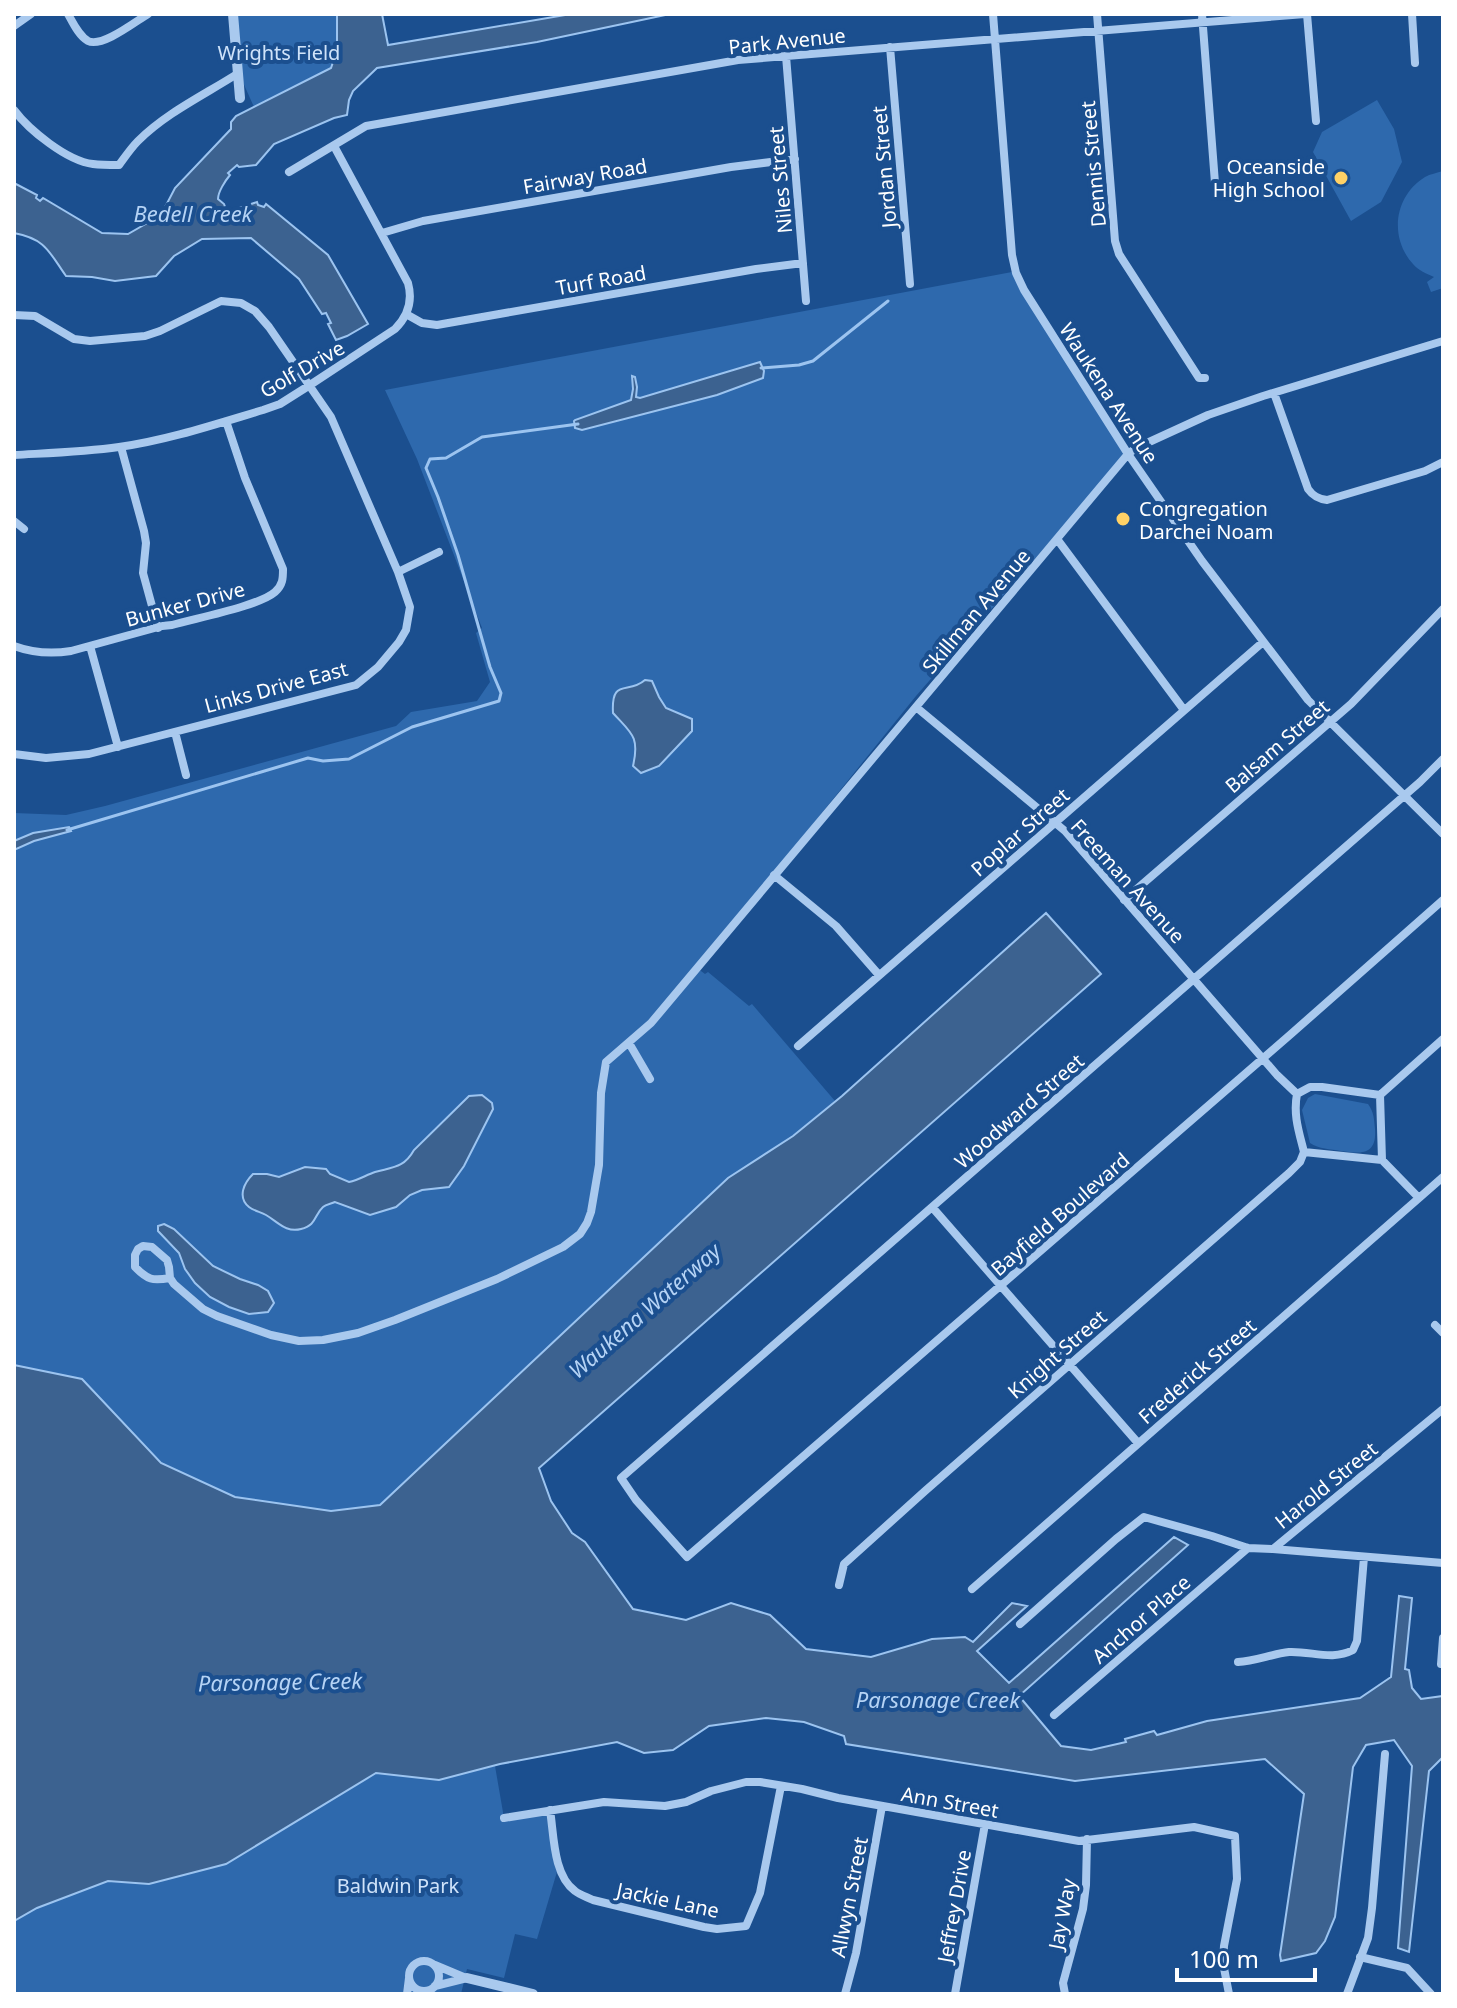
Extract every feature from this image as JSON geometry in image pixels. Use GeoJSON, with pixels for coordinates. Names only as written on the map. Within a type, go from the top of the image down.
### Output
{"type":"FeatureCollection","features":[{"type":"Feature","properties":{"kind":"street"},"geometry":{"type":"LineString","coordinates":[[14,26],[31,14]]}},
{"type":"Feature","properties":{"kind":"street"},"geometry":{"type":"LineString","coordinates":[[68,14],[88,41],[96,42],[109,38],[148,14]]}},
{"type":"Feature","properties":{"kind":"street"},"geometry":{"type":"LineString","coordinates":[[233,14],[240,98]]}},
{"type":"Feature","properties":{"kind":"street","name":"Waukena Avenue"},"geometry":{"type":"LineString","coordinates":[[993,14],[1012,255],[1024,290],[1128,454],[1263,642],[1308,700],[1443,834]]}},
{"type":"Feature","properties":{"kind":"street","name":"Dennis Street"},"geometry":{"type":"LineString","coordinates":[[1097,14],[1115,241],[1119,254],[1199,378],[1205,378]]}},
{"type":"Feature","properties":{"kind":"street"},"geometry":{"type":"LineString","coordinates":[[1306,14],[1316,121]]}},
{"type":"Feature","properties":{"kind":"street","name":"Park Avenue"},"geometry":{"type":"LineString","coordinates":[[289,172],[366,126],[738,60],[1099,30],[1202,18],[1306,14]]}},
{"type":"Feature","properties":{"kind":"street"},"geometry":{"type":"LineString","coordinates":[[1412,14],[1415,63]]}},
{"type":"Feature","properties":{"kind":"street"},"geometry":{"type":"LineString","coordinates":[[1202,18],[1215,183]]}},
{"type":"Feature","properties":{"kind":"street","name":"Jordan Street"},"geometry":{"type":"LineString","coordinates":[[890,47],[910,284]]}},
{"type":"Feature","properties":{"kind":"street","name":"Niles Street"},"geometry":{"type":"LineString","coordinates":[[786,56],[806,301]]}},
{"type":"Feature","properties":{"kind":"street"},"geometry":{"type":"LineString","coordinates":[[14,110],[35,132],[69,155],[90,164],[119,165],[136,142],[148,132],[237,74]]}},
{"type":"Feature","properties":{"kind":"street"},"geometry":{"type":"LineString","coordinates":[[334,146],[408,283],[410,302],[406,314]]}},
{"type":"Feature","properties":{"kind":"street","name":"Fairway Road"},"geometry":{"type":"LineString","coordinates":[[382,233],[423,221],[731,167],[795,159]]}},
{"type":"Feature","properties":{"kind":"street","name":"Turf Road"},"geometry":{"type":"LineString","coordinates":[[406,314],[422,323],[437,325],[803,263]]}},
{"type":"Feature","properties":{"kind":"street","name":"Links Drive East"},"geometry":{"type":"LineString","coordinates":[[14,315],[35,316],[74,339],[90,341],[145,336],[221,301],[241,303],[255,311],[331,417],[410,607],[406,630],[399,642],[378,667],[356,685],[89,754],[46,758],[14,754]]}},
{"type":"Feature","properties":{"kind":"street","name":"Golf Drive"},"geometry":{"type":"LineString","coordinates":[[14,455],[121,447],[280,404],[386,336],[402,323],[406,314]]}},
{"type":"Feature","properties":{"kind":"street","name":"Skillman Avenue"},"geometry":{"type":"LineString","coordinates":[[170,1278],[189,1298],[217,1316],[271,1335],[299,1341],[323,1340],[358,1333],[410,1314],[497,1279],[563,1247],[580,1234],[591,1212],[599,1165],[606,1062],[651,1023],[1128,454],[1208,415],[1443,341]]}},
{"type":"Feature","properties":{"kind":"street"},"geometry":{"type":"LineString","coordinates":[[1274,393],[1308,489],[1320,499],[1327,500],[1425,471],[1443,462]]}},
{"type":"Feature","properties":{"kind":"street","name":"Bunker Drive"},"geometry":{"type":"LineString","coordinates":[[14,646],[57,653],[261,601],[275,593],[283,580],[280,561],[245,478],[226,421]]}},
{"type":"Feature","properties":{"kind":"street"},"geometry":{"type":"LineString","coordinates":[[121,447],[144,531],[143,573],[158,628]]}},
{"type":"Feature","properties":{"kind":"street"},"geometry":{"type":"LineString","coordinates":[[14,521],[24,529]]}},
{"type":"Feature","properties":{"kind":"street"},"geometry":{"type":"LineString","coordinates":[[1057,539],[1184,710]]}},
{"type":"Feature","properties":{"kind":"street"},"geometry":{"type":"LineString","coordinates":[[398,572],[439,552]]}},
{"type":"Feature","properties":{"kind":"street","name":"Balsam Street"},"geometry":{"type":"LineString","coordinates":[[1124,900],[1351,704],[1443,609]]}},
{"type":"Feature","properties":{"kind":"street","name":"Poplar Street"},"geometry":{"type":"LineString","coordinates":[[798,1046],[1263,642]]}},
{"type":"Feature","properties":{"kind":"street"},"geometry":{"type":"LineString","coordinates":[[90,646],[118,747]]}},
{"type":"Feature","properties":{"kind":"street","name":"Freeman Avenue"},"geometry":{"type":"LineString","coordinates":[[916,707],[1065,831],[1262,1059],[1297,1094]]}},
{"type":"Feature","properties":{"kind":"street"},"geometry":{"type":"LineString","coordinates":[[175,732],[186,775]]}},
{"type":"Feature","properties":{"kind":"street","name":"Woodward Street"},"geometry":{"type":"LineString","coordinates":[[696,1550],[687,1557],[636,1500],[621,1478],[1443,759]]}},
{"type":"Feature","properties":{"kind":"street"},"geometry":{"type":"LineString","coordinates":[[774,875],[836,926],[879,975]]}},
{"type":"Feature","properties":{"kind":"street","name":"Bayfield Boulevard"},"geometry":{"type":"LineString","coordinates":[[696,1550],[1443,900]]}},
{"type":"Feature","properties":{"kind":"street"},"geometry":{"type":"LineString","coordinates":[[1419,1198],[1382,1160],[1304,1152],[1294,1107],[1297,1094],[1310,1087],[1380,1095],[1443,1039]]}},
{"type":"Feature","properties":{"kind":"street"},"geometry":{"type":"LineString","coordinates":[[629,1043],[650,1079]]}},
{"type":"Feature","properties":{"kind":"street"},"geometry":{"type":"LineString","coordinates":[[1380,1095],[1382,1160]]}},
{"type":"Feature","properties":{"kind":"street","name":"Knight Street"},"geometry":{"type":"LineString","coordinates":[[839,1585],[844,1564],[1289,1173],[1300,1162],[1304,1152]]}},
{"type":"Feature","properties":{"kind":"street","name":"Frederick Street"},"geometry":{"type":"LineString","coordinates":[[972,1589],[1443,1177]]}},
{"type":"Feature","properties":{"kind":"street"},"geometry":{"type":"LineString","coordinates":[[932,1207],[1138,1443]]}},
{"type":"Feature","properties":{"kind":"street"},"geometry":{"type":"LineString","coordinates":[[152,1247],[167,1260],[170,1278],[156,1281],[142,1274],[135,1267],[138,1249],[152,1247]]}},
{"type":"Feature","properties":{"kind":"street"},"geometry":{"type":"LineString","coordinates":[[1435,1325],[1443,1333]]}},
{"type":"Feature","properties":{"kind":"street","name":"Harold Street"},"geometry":{"type":"LineString","coordinates":[[1020,1624],[1144,1517],[1248,1548],[1273,1549],[1443,1409]]}},
{"type":"Feature","properties":{"kind":"street","name":"Anchor Place"},"geometry":{"type":"LineString","coordinates":[[1054,1715],[1248,1548]]}},
{"type":"Feature","properties":{"kind":"street"},"geometry":{"type":"LineString","coordinates":[[1273,1549],[1443,1563]]}},
{"type":"Feature","properties":{"kind":"street"},"geometry":{"type":"LineString","coordinates":[[1238,1662],[1289,1652],[1336,1656],[1353,1650],[1357,1641],[1364,1557]]}},
{"type":"Feature","properties":{"kind":"street"},"geometry":{"type":"LineString","coordinates":[[1441,1664],[1443,1638]]}},
{"type":"Feature","properties":{"kind":"street"},"geometry":{"type":"LineString","coordinates":[[1347,1994],[1368,1938],[1385,1754]]}},
{"type":"Feature","properties":{"kind":"street","name":"Ann Street"},"geometry":{"type":"LineString","coordinates":[[504,1818],[604,1802],[665,1806],[746,1782],[760,1782],[1079,1841],[1194,1827],[1235,1836],[1237,1879],[1223,1963],[1229,1994]]}},
{"type":"Feature","properties":{"kind":"street","name":"Jackie Lane"},"geometry":{"type":"LineString","coordinates":[[550,1810],[559,1865],[566,1882],[577,1893],[593,1900],[717,1929],[746,1926],[760,1893],[781,1786]]}},
{"type":"Feature","properties":{"kind":"street","name":"Allwyn Street"},"geometry":{"type":"LineString","coordinates":[[845,1994],[856,1953],[882,1806]]}},
{"type":"Feature","properties":{"kind":"street","name":"Jeffrey Drive"},"geometry":{"type":"LineString","coordinates":[[955,1994],[985,1824]]}},
{"type":"Feature","properties":{"kind":"street","name":"Jay Way"},"geometry":{"type":"LineString","coordinates":[[1065,1994],[1063,1983],[1083,1909],[1087,1839]]}},
{"type":"Feature","properties":{"kind":"street"},"geometry":{"type":"LineString","coordinates":[[1360,1957],[1407,1968],[1431,1994]]}},
{"type":"Feature","properties":{"kind":"street"},"geometry":{"type":"LineString","coordinates":[[407,1994],[410,1973],[415,1964],[424,1961],[467,1978],[526,1993]]}},
{"type":"Feature","properties":{"kind":"street"},"geometry":{"type":"LineString","coordinates":[[429,1962],[436,1968],[439,1977],[433,1990]]}},
{"type":"Feature","properties":{"kind":"street"},"geometry":{"type":"LineString","coordinates":[[409,1977],[417,1989],[427,1991],[467,1978]]}},
{"type":"Feature","properties":{"kind":"green space","name":"Wrights Field"},"geometry":{"type":"Polygon","coordinates":[[[237,14],[337,14],[337,50],[331,68],[254,107],[241,78],[237,14]]]}},
{"type":"Feature","properties":{"kind":"green space"},"geometry":{"type":"Polygon","coordinates":[[[1377,100],[1394,129],[1402,162],[1381,202],[1351,221],[1313,152],[1322,132],[1377,100]]]}},
{"type":"Feature","properties":{"kind":"green space"},"geometry":{"type":"Polygon","coordinates":[[[1443,171],[1443,288],[1431,292],[1427,282],[1434,277],[1417,268],[1405,254],[1400,242],[1398,218],[1401,206],[1415,185],[1427,176],[1443,171]]]}},
{"type":"Feature","properties":{"kind":"green space"},"geometry":{"type":"Polygon","coordinates":[[[1012,272],[1126,454],[916,696],[697,968],[705,974],[708,972],[749,1006],[752,1004],[835,1101],[382,1510],[297,1528],[158,1469],[14,1370],[14,813],[66,815],[105,806],[396,726],[411,712],[477,701],[490,682],[476,633],[482,628],[417,459],[385,390],[1012,272]],[[760,363],[636,398],[637,387],[632,378],[631,400],[582,430],[717,395],[763,378],[760,363]]]}},
{"type":"Feature","properties":{"kind":"green space"},"geometry":{"type":"Polygon","coordinates":[[[1315,1094],[1368,1104],[1375,1129],[1370,1148],[1348,1152],[1310,1143],[1302,1110],[1308,1098],[1315,1094]]]}},
{"type":"Feature","properties":{"kind":"green space","name":"Baldwin Park"},"geometry":{"type":"Polygon","coordinates":[[[495,1766],[504,1818],[550,1810],[559,1865],[537,1939],[515,1934],[504,1978],[467,1969],[461,1994],[14,1994],[14,1921],[37,1908],[108,1881],[150,1884],[226,1864],[376,1773],[439,1780],[495,1766]]]}},
{"type":"Feature","properties":{"kind":"water","name":"Bedell Creek"},"geometry":{"type":"Polygon","coordinates":[[[337,14],[382,14],[388,45],[571,14],[670,14],[537,42],[377,68],[353,91],[347,115],[274,144],[256,165],[237,165],[228,173],[230,175],[218,199],[227,212],[257,202],[264,207],[266,204],[328,255],[368,324],[336,340],[326,313],[322,314],[299,279],[251,238],[202,239],[174,256],[156,276],[115,281],[66,276],[51,253],[40,243],[14,233],[14,183],[37,195],[40,201],[43,198],[102,233],[128,234],[161,215],[175,188],[231,129],[231,122],[236,116],[331,68],[337,50],[337,14]]]}},
{"type":"Feature","properties":{"kind":"water"},"geometry":{"type":"Polygon","coordinates":[[[760,362],[763,378],[717,395],[582,430],[575,428],[575,420],[631,400],[632,376],[637,387],[636,397],[640,398],[760,362]]]}},
{"type":"Feature","properties":{"kind":"water"},"geometry":{"type":"Polygon","coordinates":[[[645,680],[652,681],[666,708],[692,719],[692,731],[659,766],[641,773],[633,766],[634,741],[613,713],[613,702],[618,691],[645,680]]]}},
{"type":"Feature","properties":{"kind":"water"},"geometry":{"type":"Polygon","coordinates":[[[69,827],[71,831],[14,850],[14,841],[33,833],[69,827]]]}},
{"type":"Feature","properties":{"kind":"water"},"geometry":{"type":"Polygon","coordinates":[[[1046,913],[1101,974],[539,1468],[551,1501],[572,1533],[585,1542],[633,1609],[686,1620],[731,1603],[770,1615],[806,1649],[871,1657],[932,1639],[965,1637],[973,1642],[1012,1603],[1027,1606],[977,1651],[1009,1683],[1174,1537],[1188,1545],[1019,1696],[1061,1746],[1091,1750],[1126,1742],[1125,1739],[1154,1731],[1157,1735],[1207,1721],[1360,1698],[1391,1677],[1399,1596],[1412,1598],[1405,1669],[1409,1670],[1412,1688],[1421,1699],[1443,1696],[1443,1757],[1429,1771],[1409,1952],[1398,1948],[1412,1766],[1394,1740],[1366,1745],[1353,1767],[1335,1917],[1325,1941],[1316,1953],[1281,1961],[1304,1794],[1265,1759],[1075,1781],[846,1744],[844,1736],[804,1722],[766,1718],[709,1726],[673,1750],[644,1753],[617,1742],[500,1764],[439,1780],[376,1773],[226,1864],[149,1884],[108,1881],[37,1908],[14,1921],[14,1365],[82,1379],[161,1463],[235,1497],[331,1511],[380,1505],[728,1178],[793,1136],[842,1096],[1046,913]]]}},
{"type":"Feature","properties":{"kind":"water"},"geometry":{"type":"Polygon","coordinates":[[[482,1095],[492,1103],[493,1109],[464,1166],[449,1187],[422,1190],[396,1207],[370,1215],[335,1202],[323,1207],[310,1225],[296,1230],[286,1228],[251,1208],[243,1199],[245,1186],[253,1174],[279,1177],[305,1167],[326,1169],[349,1182],[398,1166],[469,1096],[482,1095]]]}},
{"type":"Feature","properties":{"kind":"water"},"geometry":{"type":"Polygon","coordinates":[[[164,1224],[174,1229],[213,1266],[268,1291],[274,1303],[268,1312],[249,1314],[210,1297],[195,1283],[179,1253],[158,1231],[158,1226],[164,1224]]]}},
{"type":"Feature","properties":{"kind":"waterway"},"geometry":{"type":"LineString","coordinates":[[761,368],[813,361],[888,301]]}},
{"type":"Feature","properties":{"kind":"waterway"},"geometry":{"type":"LineString","coordinates":[[67,830],[308,758],[323,761],[349,759],[412,727],[499,701],[501,693],[490,667],[458,555],[426,468],[430,459],[446,458],[482,437],[578,424]]}},
{"type":"Feature","properties":{"kind":"place","name":"Oceanside High School"},"geometry":{"type":"Point","coordinates":[1341,178]}},
{"type":"Feature","properties":{"kind":"place","name":"Congregation Darchei Noam"},"geometry":{"type":"Point","coordinates":[1123,519]}},
{"type":"Feature","properties":{"kind":"water label","name":"Waukena Waterway"},"geometry":{"type":"Point","coordinates":[644,1310]}},
{"type":"Feature","properties":{"kind":"water label","name":"Parsonage Creek"},"geometry":{"type":"Point","coordinates":[280,1681]}},
{"type":"Feature","properties":{"kind":"water label","name":"Parsonage Creek"},"geometry":{"type":"Point","coordinates":[938,1699]}}]}
